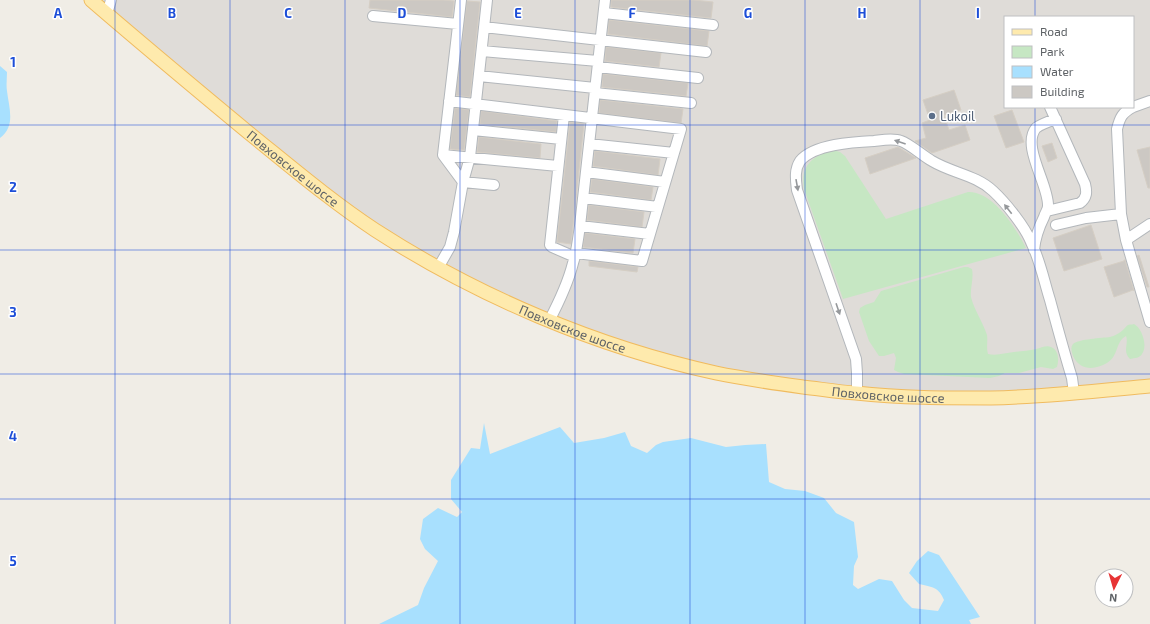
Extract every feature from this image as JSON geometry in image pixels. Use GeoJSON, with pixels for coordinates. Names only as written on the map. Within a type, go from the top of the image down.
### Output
{"type":"FeatureCollection","features":[{"type":"Feature","properties":{"kind":"main road","name":"Повховское шоссе"},"geometry":{"type":"LineString","coordinates":[[91,0],[150,52],[248,132],[343,208],[374,229],[438,268],[487,292],[549,321],[620,347],[673,363],[710,372],[765,382],[857,394],[911,397],[992,398],[1074,393],[1150,386]]}},
{"type":"Feature","properties":{"kind":"street"},"geometry":{"type":"LineString","coordinates":[[107,14],[111,0]]}},
{"type":"Feature","properties":{"kind":"street"},"geometry":{"type":"LineString","coordinates":[[460,0],[443,155],[464,182],[494,185]]}},
{"type":"Feature","properties":{"kind":"street"},"geometry":{"type":"LineString","coordinates":[[438,268],[450,247],[470,157],[487,0]]}},
{"type":"Feature","properties":{"kind":"street"},"geometry":{"type":"LineString","coordinates":[[549,321],[567,282],[575,255],[580,226],[605,0]]}},
{"type":"Feature","properties":{"kind":"street"},"geometry":{"type":"LineString","coordinates":[[604,13],[713,25]]}},
{"type":"Feature","properties":{"kind":"street"},"geometry":{"type":"LineString","coordinates":[[373,16],[458,24]]}},
{"type":"Feature","properties":{"kind":"street"},"geometry":{"type":"LineString","coordinates":[[484,27],[706,52]]}},
{"type":"Feature","properties":{"kind":"street"},"geometry":{"type":"LineString","coordinates":[[482,51],[598,64],[698,78]]}},
{"type":"Feature","properties":{"kind":"street"},"geometry":{"type":"LineString","coordinates":[[479,76],[691,103]]}},
{"type":"Feature","properties":{"kind":"street"},"geometry":{"type":"LineString","coordinates":[[449,101],[681,129],[642,261],[575,255],[550,245],[564,115]]}},
{"type":"Feature","properties":{"kind":"street"},"geometry":{"type":"LineString","coordinates":[[1134,107],[1150,101]]}},
{"type":"Feature","properties":{"kind":"street"},"geometry":{"type":"LineString","coordinates":[[1047,211],[1080,203],[1083,201],[1086,193],[1085,184],[1050,108]]}},
{"type":"Feature","properties":{"kind":"street"},"geometry":{"type":"LineString","coordinates":[[1131,108],[1126,111],[1119,119],[1117,129],[1122,214],[1126,240],[1150,322]]}},
{"type":"Feature","properties":{"kind":"street"},"geometry":{"type":"LineString","coordinates":[[1033,245],[1047,211],[1048,200],[1033,155],[1032,138],[1036,129],[1056,119]]}},
{"type":"Feature","properties":{"kind":"street"},"geometry":{"type":"LineString","coordinates":[[473,130],[561,139]]}},
{"type":"Feature","properties":{"kind":"street"},"geometry":{"type":"LineString","coordinates":[[857,394],[856,359],[797,190],[796,170],[800,161],[807,156],[831,146],[893,139],[902,141],[946,168],[982,183],[993,191],[1017,220],[1033,245],[1046,285],[1070,371],[1074,393]]}},
{"type":"Feature","properties":{"kind":"street"},"geometry":{"type":"LineString","coordinates":[[589,144],[674,153]]}},
{"type":"Feature","properties":{"kind":"street"},"geometry":{"type":"LineString","coordinates":[[443,155],[558,166]]}},
{"type":"Feature","properties":{"kind":"street"},"geometry":{"type":"LineString","coordinates":[[586,172],[665,182]]}},
{"type":"Feature","properties":{"kind":"street"},"geometry":{"type":"LineString","coordinates":[[583,198],[658,207]]}},
{"type":"Feature","properties":{"kind":"street"},"geometry":{"type":"LineString","coordinates":[[1056,225],[1086,218],[1122,214]]}},
{"type":"Feature","properties":{"kind":"street"},"geometry":{"type":"LineString","coordinates":[[1126,240],[1150,224]]}},
{"type":"Feature","properties":{"kind":"street"},"geometry":{"type":"LineString","coordinates":[[580,226],[650,234]]}},
{"type":"Feature","properties":{"kind":"shaded area"},"geometry":{"type":"Polygon","coordinates":[[[91,0],[1150,0],[1150,386],[992,398],[765,382],[549,321],[373,229],[91,0]]]}},
{"type":"Feature","properties":{"kind":"green space"},"geometry":{"type":"Polygon","coordinates":[[[833,150],[840,152],[845,156],[886,219],[968,192],[977,193],[995,204],[1003,212],[1026,248],[843,299],[804,189],[803,181],[806,168],[809,163],[819,155],[833,150]]]}},
{"type":"Feature","properties":{"kind":"green space"},"geometry":{"type":"Polygon","coordinates":[[[964,267],[972,269],[973,276],[971,297],[987,335],[988,354],[995,355],[1049,346],[1056,350],[1058,358],[1057,367],[1053,369],[1041,367],[1019,373],[1005,373],[990,378],[904,374],[894,370],[896,358],[894,353],[879,356],[869,341],[859,312],[860,308],[874,302],[881,291],[964,267]]]}},
{"type":"Feature","properties":{"kind":"green space"},"geometry":{"type":"Polygon","coordinates":[[[1134,324],[1142,333],[1144,342],[1144,351],[1139,357],[1130,359],[1126,353],[1126,336],[1120,342],[1111,360],[1098,367],[1084,367],[1076,361],[1073,356],[1072,347],[1076,342],[1112,337],[1128,325],[1134,324]]]}},
{"type":"Feature","properties":{"kind":"water"},"geometry":{"type":"Polygon","coordinates":[[[0,66],[7,72],[10,122],[5,133],[0,138],[0,66]]]}},
{"type":"Feature","properties":{"kind":"water"},"geometry":{"type":"Polygon","coordinates":[[[484,423],[490,454],[560,427],[574,443],[604,438],[625,432],[631,446],[647,453],[656,445],[663,442],[691,438],[726,447],[766,444],[769,482],[785,489],[805,491],[824,498],[836,513],[854,522],[858,557],[854,566],[853,585],[858,589],[879,579],[892,581],[904,600],[912,608],[938,611],[944,600],[940,592],[931,587],[919,584],[909,573],[917,561],[928,551],[939,555],[980,617],[969,620],[971,624],[379,624],[418,605],[424,588],[438,561],[425,549],[420,539],[423,519],[438,508],[457,517],[462,512],[451,499],[451,480],[471,448],[480,449],[484,423]]]}},
{"type":"Feature","properties":{"kind":"building"},"geometry":{"type":"Polygon","coordinates":[[[370,0],[454,1],[452,17],[369,8],[370,0]]]}},
{"type":"Feature","properties":{"kind":"building"},"geometry":{"type":"Polygon","coordinates":[[[611,0],[694,0],[713,2],[711,18],[611,7],[611,0]]]}},
{"type":"Feature","properties":{"kind":"building"},"geometry":{"type":"Polygon","coordinates":[[[467,1],[480,2],[470,97],[456,95],[467,1]]]}},
{"type":"Feature","properties":{"kind":"building"},"geometry":{"type":"Polygon","coordinates":[[[609,20],[709,31],[707,46],[608,34],[609,20]]]}},
{"type":"Feature","properties":{"kind":"building"},"geometry":{"type":"Polygon","coordinates":[[[606,47],[661,53],[659,67],[605,61],[606,47]]]}},
{"type":"Feature","properties":{"kind":"building"},"geometry":{"type":"Polygon","coordinates":[[[603,74],[688,83],[686,96],[602,87],[603,74]]]}},
{"type":"Feature","properties":{"kind":"building"},"geometry":{"type":"Polygon","coordinates":[[[954,90],[961,110],[944,115],[949,130],[965,125],[970,140],[932,153],[915,141],[926,138],[922,123],[930,120],[923,100],[954,90]]]}},
{"type":"Feature","properties":{"kind":"building"},"geometry":{"type":"Polygon","coordinates":[[[600,100],[683,109],[681,123],[599,113],[600,100]]]}},
{"type":"Feature","properties":{"kind":"building"},"geometry":{"type":"Polygon","coordinates":[[[455,108],[469,110],[464,150],[450,149],[455,108]]]}},
{"type":"Feature","properties":{"kind":"building"},"geometry":{"type":"Polygon","coordinates":[[[1012,110],[1024,142],[1006,148],[994,116],[1012,110]]]}},
{"type":"Feature","properties":{"kind":"building"},"geometry":{"type":"Polygon","coordinates":[[[481,111],[557,121],[556,132],[480,124],[481,111]]]}},
{"type":"Feature","properties":{"kind":"building"},"geometry":{"type":"Polygon","coordinates":[[[570,122],[584,124],[571,244],[557,242],[570,122]]]}},
{"type":"Feature","properties":{"kind":"building"},"geometry":{"type":"Polygon","coordinates":[[[479,137],[541,144],[540,158],[477,152],[479,137]]]}},
{"type":"Feature","properties":{"kind":"building"},"geometry":{"type":"Polygon","coordinates":[[[1052,143],[1057,158],[1048,162],[1042,146],[1052,143]]]}},
{"type":"Feature","properties":{"kind":"building"},"geometry":{"type":"Polygon","coordinates":[[[898,147],[916,158],[870,174],[865,158],[898,147]]]}},
{"type":"Feature","properties":{"kind":"building"},"geometry":{"type":"Polygon","coordinates":[[[1150,147],[1150,188],[1148,188],[1137,150],[1150,147]]]}},
{"type":"Feature","properties":{"kind":"building"},"geometry":{"type":"Polygon","coordinates":[[[595,151],[660,159],[658,175],[593,166],[595,151]]]}},
{"type":"Feature","properties":{"kind":"building"},"geometry":{"type":"Polygon","coordinates":[[[592,179],[653,187],[651,200],[590,192],[592,179]]]}},
{"type":"Feature","properties":{"kind":"building"},"geometry":{"type":"Polygon","coordinates":[[[589,205],[644,212],[642,227],[587,220],[589,205]]]}},
{"type":"Feature","properties":{"kind":"building"},"geometry":{"type":"Polygon","coordinates":[[[1091,225],[1102,259],[1064,271],[1053,238],[1091,225]]]}},
{"type":"Feature","properties":{"kind":"building"},"geometry":{"type":"Polygon","coordinates":[[[585,233],[635,239],[633,253],[583,247],[585,233]]]}},
{"type":"Feature","properties":{"kind":"building"},"geometry":{"type":"Polygon","coordinates":[[[1139,255],[1149,287],[1147,287],[1137,256],[1139,255]]]}},
{"type":"Feature","properties":{"kind":"building"},"geometry":{"type":"Polygon","coordinates":[[[1124,260],[1134,291],[1133,290],[1114,297],[1104,267],[1124,260]]]}},
{"type":"Feature","properties":{"kind":"building"},"geometry":{"type":"Polygon","coordinates":[[[589,261],[638,267],[637,272],[589,266],[589,261]]]}},
{"type":"Feature","properties":{"kind":"place","name":"Lukoil"},"geometry":{"type":"Point","coordinates":[932,116]}}]}
